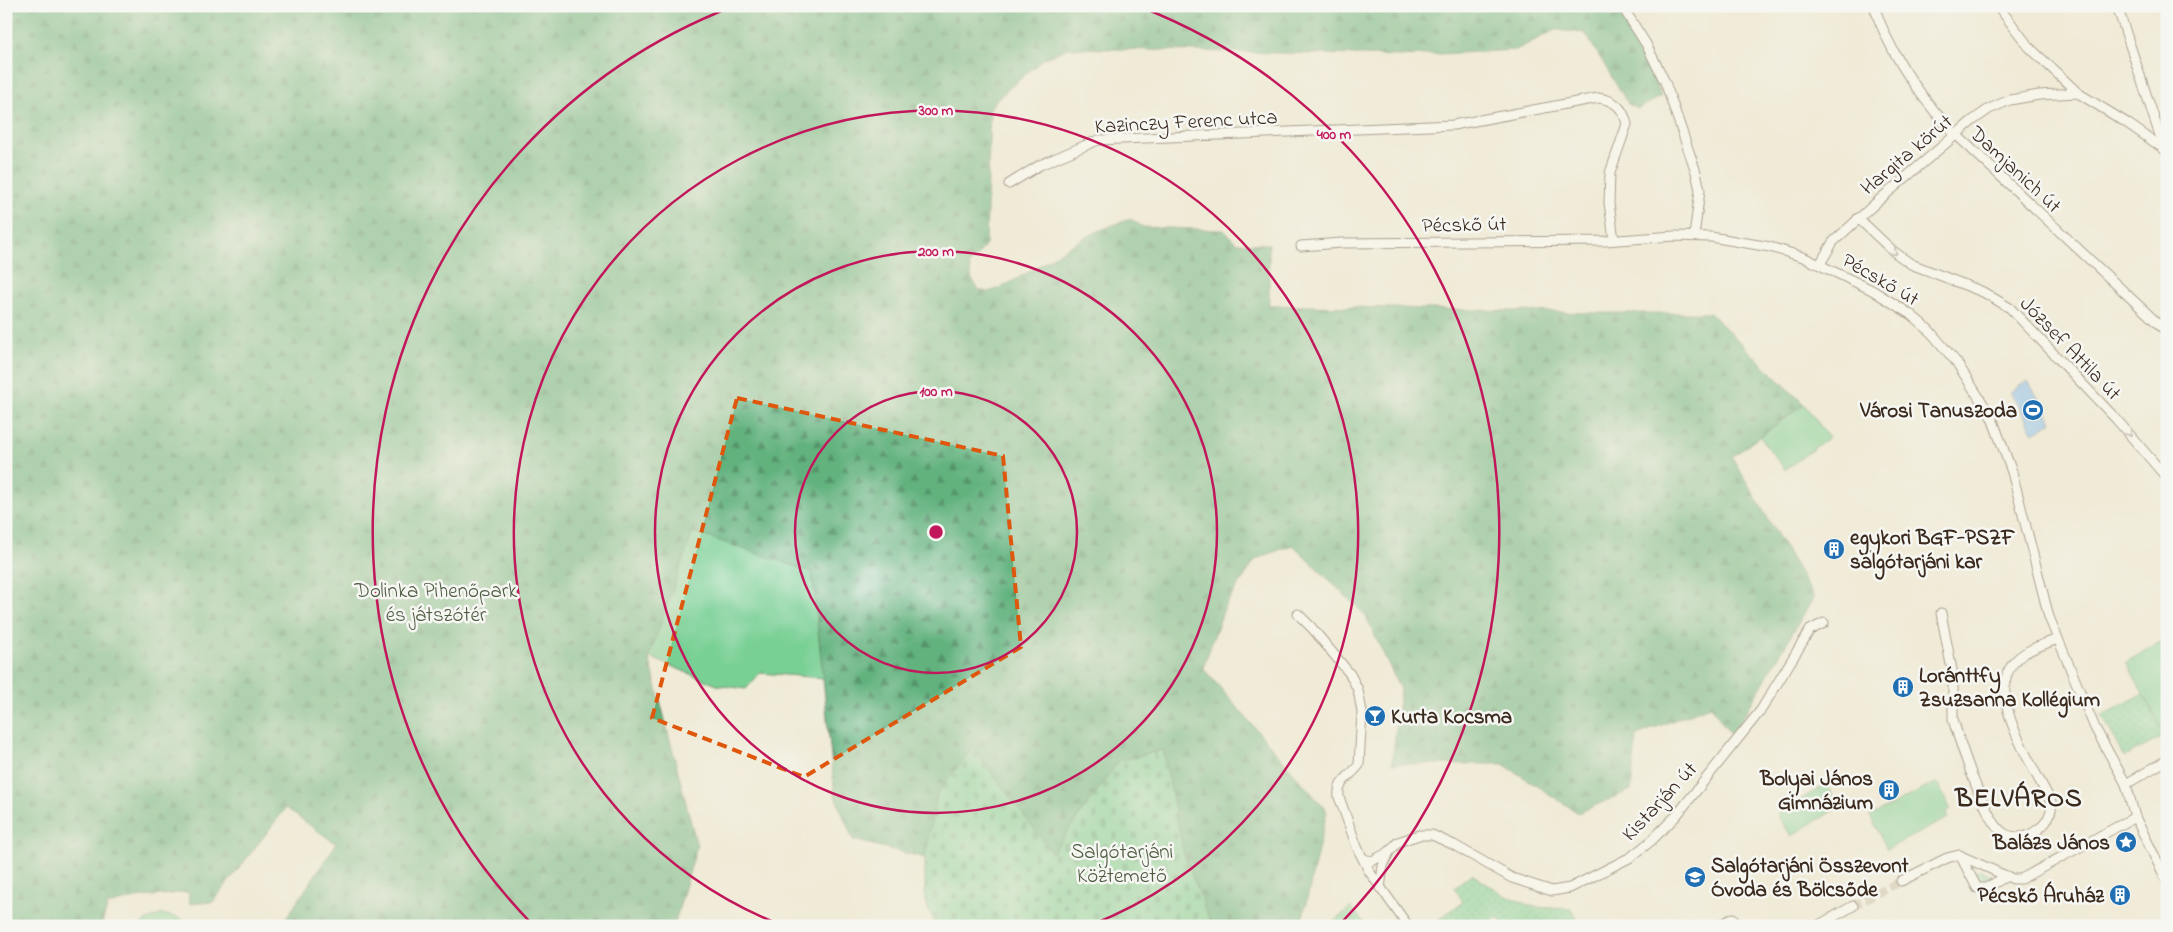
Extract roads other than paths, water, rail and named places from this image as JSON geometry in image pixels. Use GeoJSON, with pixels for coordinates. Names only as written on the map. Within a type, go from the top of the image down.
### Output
{"type":"FeatureCollection","features":[{"type":"Feature","properties":{"kind":"street"},"geometry":{"type":"LineString","coordinates":[[1622,6],[1646,44],[1662,75],[1696,172],[1700,190],[1694,236]]}},
{"type":"Feature","properties":{"kind":"street","name":"Damjanich út"},"geometry":{"type":"LineString","coordinates":[[1874,6],[1885,35],[1899,61],[1926,102],[1955,135],[2167,332]]}},
{"type":"Feature","properties":{"kind":"street"},"geometry":{"type":"LineString","coordinates":[[1998,6],[2029,47],[2078,94],[2166,150]]}},
{"type":"Feature","properties":{"kind":"street"},"geometry":{"type":"LineString","coordinates":[[2117,6],[2166,150]]}},
{"type":"Feature","properties":{"kind":"street","name":"Hargita körút"},"geometry":{"type":"LineString","coordinates":[[1820,264],[1833,242],[1858,218],[1955,135],[1990,109],[2010,100],[2039,95],[2078,94]]}},
{"type":"Feature","properties":{"kind":"street","name":"Kazinczy Ferenc utca"},"geometry":{"type":"LineString","coordinates":[[1009,184],[1040,165],[1098,140],[1453,125],[1598,98],[1611,101],[1619,106],[1627,124],[1610,173],[1609,203],[1614,240]]}},
{"type":"Feature","properties":{"kind":"street","name":"József Attila út"},"geometry":{"type":"LineString","coordinates":[[1858,218],[1893,252],[1911,264],[1982,292],[2010,308],[2117,420],[2167,478]]}},
{"type":"Feature","properties":{"kind":"street","name":"Pécskő út"},"geometry":{"type":"LineString","coordinates":[[1302,246],[1390,242],[1614,240],[1694,236],[1738,240],[1788,252],[1820,264],[1888,299],[1916,319],[1957,362],[1992,418],[2012,472],[2039,581],[2058,639],[2095,728],[2126,784],[2135,817],[2167,881]]}},
{"type":"Feature","properties":{"kind":"street"},"geometry":{"type":"LineString","coordinates":[[1941,613],[1953,675],[1953,719],[1971,774],[1991,816],[2004,834],[2014,837],[2027,836],[2042,828],[2050,816],[2052,804],[2016,733],[2006,702],[2005,680],[2011,666],[2027,652],[2058,639]]}},
{"type":"Feature","properties":{"kind":"street"},"geometry":{"type":"LineString","coordinates":[[1298,614],[1350,674],[1358,690],[1362,712],[1359,765],[1341,783],[1338,789],[1339,797],[1363,859],[1380,888],[1408,926]]}},
{"type":"Feature","properties":{"kind":"street","name":"Kistarján út"},"geometry":{"type":"LineString","coordinates":[[1363,859],[1372,860],[1389,852],[1398,842],[1419,836],[1432,836],[1454,845],[1512,878],[1552,891],[1570,888],[1631,857],[1676,816],[1761,710],[1810,630],[1824,623]]}},
{"type":"Feature","properties":{"kind":"street"},"geometry":{"type":"LineString","coordinates":[[2126,784],[2167,760]]}},
{"type":"Feature","properties":{"kind":"street"},"geometry":{"type":"LineString","coordinates":[[1901,881],[1947,858],[1960,855],[2007,876],[2021,879],[2135,817]]}},
{"type":"Feature","properties":{"kind":"street"},"geometry":{"type":"LineString","coordinates":[[1380,888],[1383,866],[1389,852]]}},
{"type":"Feature","properties":{"kind":"street"},"geometry":{"type":"LineString","coordinates":[[1960,855],[1974,885],[1979,888],[1988,887],[2007,876]]}},
{"type":"Feature","properties":{"kind":"street"},"geometry":{"type":"LineString","coordinates":[[1817,926],[1852,906]]}},
{"type":"Feature","properties":{"kind":"street"},"geometry":{"type":"LineString","coordinates":[[1718,926],[1733,918]]}},
{"type":"Feature","properties":{"kind":"water"},"geometry":{"type":"Polygon","coordinates":[[[2028,381],[2052,422],[2034,433],[2010,392],[2028,381]]]}},
{"type":"Feature","properties":{"kind":"tunnel"},"geometry":{"type":"LineString","coordinates":[[1853,906],[1901,881]]}},
{"type":"Feature","properties":{"kind":"place","name":"Városi Tanuszoda"},"geometry":{"type":"Point","coordinates":[2033,410]}},
{"type":"Feature","properties":{"kind":"place","name":"egykori BGF-PSZF salgótarjáni kar"},"geometry":{"type":"Point","coordinates":[1834,549]}},
{"type":"Feature","properties":{"kind":"place","name":"Loránttfy Zsuzsanna Kollégium"},"geometry":{"type":"Point","coordinates":[1903,687]}},
{"type":"Feature","properties":{"kind":"place","name":"Kurta Kocsma"},"geometry":{"type":"Point","coordinates":[1375,716]}},
{"type":"Feature","properties":{"kind":"place","name":"Bolyai János Gimnázium"},"geometry":{"type":"Point","coordinates":[1889,790]}},
{"type":"Feature","properties":{"kind":"place","name":"Balázs János"},"geometry":{"type":"Point","coordinates":[2126,842]}},
{"type":"Feature","properties":{"kind":"place","name":"Salgótarjáni Összevont Óvoda és Bölcsőde"},"geometry":{"type":"Point","coordinates":[1695,877]}},
{"type":"Feature","properties":{"kind":"place","name":"Pécskő Áruház"},"geometry":{"type":"Point","coordinates":[2120,895]}},
{"type":"Feature","properties":{"kind":"district","name":"BELVÁROS"},"geometry":{"type":"Point","coordinates":[2019,797]}},
{"type":"Feature","properties":{"kind":"park label","name":"Dolinka Pihenőpark és játszótér"},"geometry":{"type":"Point","coordinates":[436,602]}},
{"type":"Feature","properties":{"kind":"park label","name":"Salgótarjáni Köztemető"},"geometry":{"type":"Point","coordinates":[1122,863]}}]}
